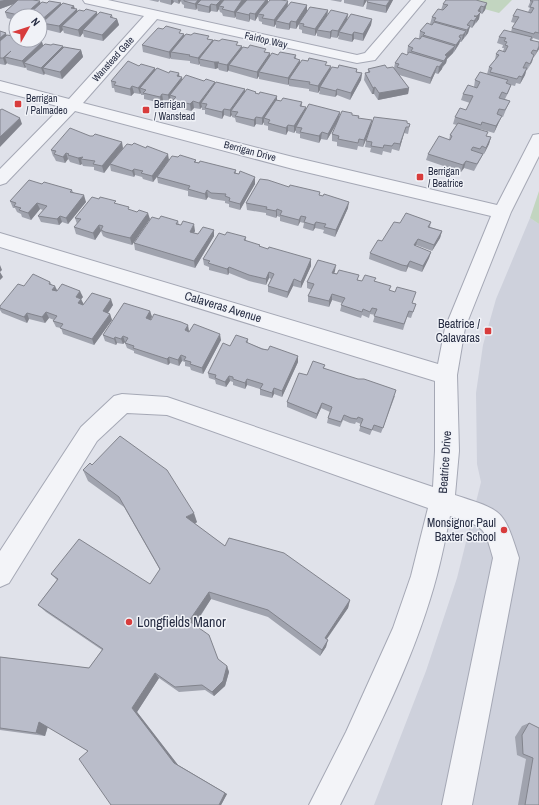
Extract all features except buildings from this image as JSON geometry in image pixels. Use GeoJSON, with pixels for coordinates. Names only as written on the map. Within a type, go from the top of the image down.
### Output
{"type":"FeatureCollection","features":[{"type":"Feature","properties":{"kind":"street","name":"Fairlop Way"},"geometry":{"type":"LineString","coordinates":[[90,0],[357,59],[370,57],[418,0]]}},
{"type":"Feature","properties":{"kind":"street","name":"Wanstead Gate"},"geometry":{"type":"LineString","coordinates":[[0,179],[72,105],[154,14]]}},
{"type":"Feature","properties":{"kind":"street","name":"Berrigan Drive"},"geometry":{"type":"LineString","coordinates":[[0,86],[293,163],[502,212]]}},
{"type":"Feature","properties":{"kind":"street","name":"Beatrice Drive"},"geometry":{"type":"LineString","coordinates":[[324,805],[360,735],[406,628],[424,576],[445,487],[447,451],[446,375],[455,328],[502,212],[539,139]]}},
{"type":"Feature","properties":{"kind":"street","name":"Calaveras Avenue"},"geometry":{"type":"LineString","coordinates":[[0,240],[446,375]]}},
{"type":"Feature","properties":{"kind":"street"},"geometry":{"type":"LineString","coordinates":[[0,574],[89,434],[122,403],[166,406],[442,500],[486,517],[497,528],[506,558],[457,805]]}},
{"type":"Feature","properties":{"kind":"shaded area","name":"Monsignor Paul Baxter School"},"geometry":{"type":"Polygon","coordinates":[[[530,218],[539,224],[539,805],[374,805],[426,671],[457,578],[481,482],[477,464],[476,393],[483,345],[496,299],[530,218]]]}},
{"type":"Feature","properties":{"kind":"green space"},"geometry":{"type":"Polygon","coordinates":[[[452,0],[512,0],[499,13],[452,0]]]}},
{"type":"Feature","properties":{"kind":"green space"},"geometry":{"type":"Polygon","coordinates":[[[539,191],[539,224],[530,218],[539,191]]]}},
{"type":"Feature","properties":{"kind":"place","name":"Berrigan / Palmadeo"},"geometry":{"type":"Point","coordinates":[18,104]}},
{"type":"Feature","properties":{"kind":"place","name":"Berrigan / Wanstead"},"geometry":{"type":"Point","coordinates":[146,110]}},
{"type":"Feature","properties":{"kind":"place","name":"Berrigan / Beatrice"},"geometry":{"type":"Point","coordinates":[420,177]}},
{"type":"Feature","properties":{"kind":"place","name":"Beatrice / Calavaras"},"geometry":{"type":"Point","coordinates":[488,331]}},
{"type":"Feature","properties":{"kind":"place","name":"Monsignor Paul Baxter School"},"geometry":{"type":"Point","coordinates":[504,530]}},
{"type":"Feature","properties":{"kind":"place","name":"Longfields Manor"},"geometry":{"type":"Point","coordinates":[129,622]}}]}
